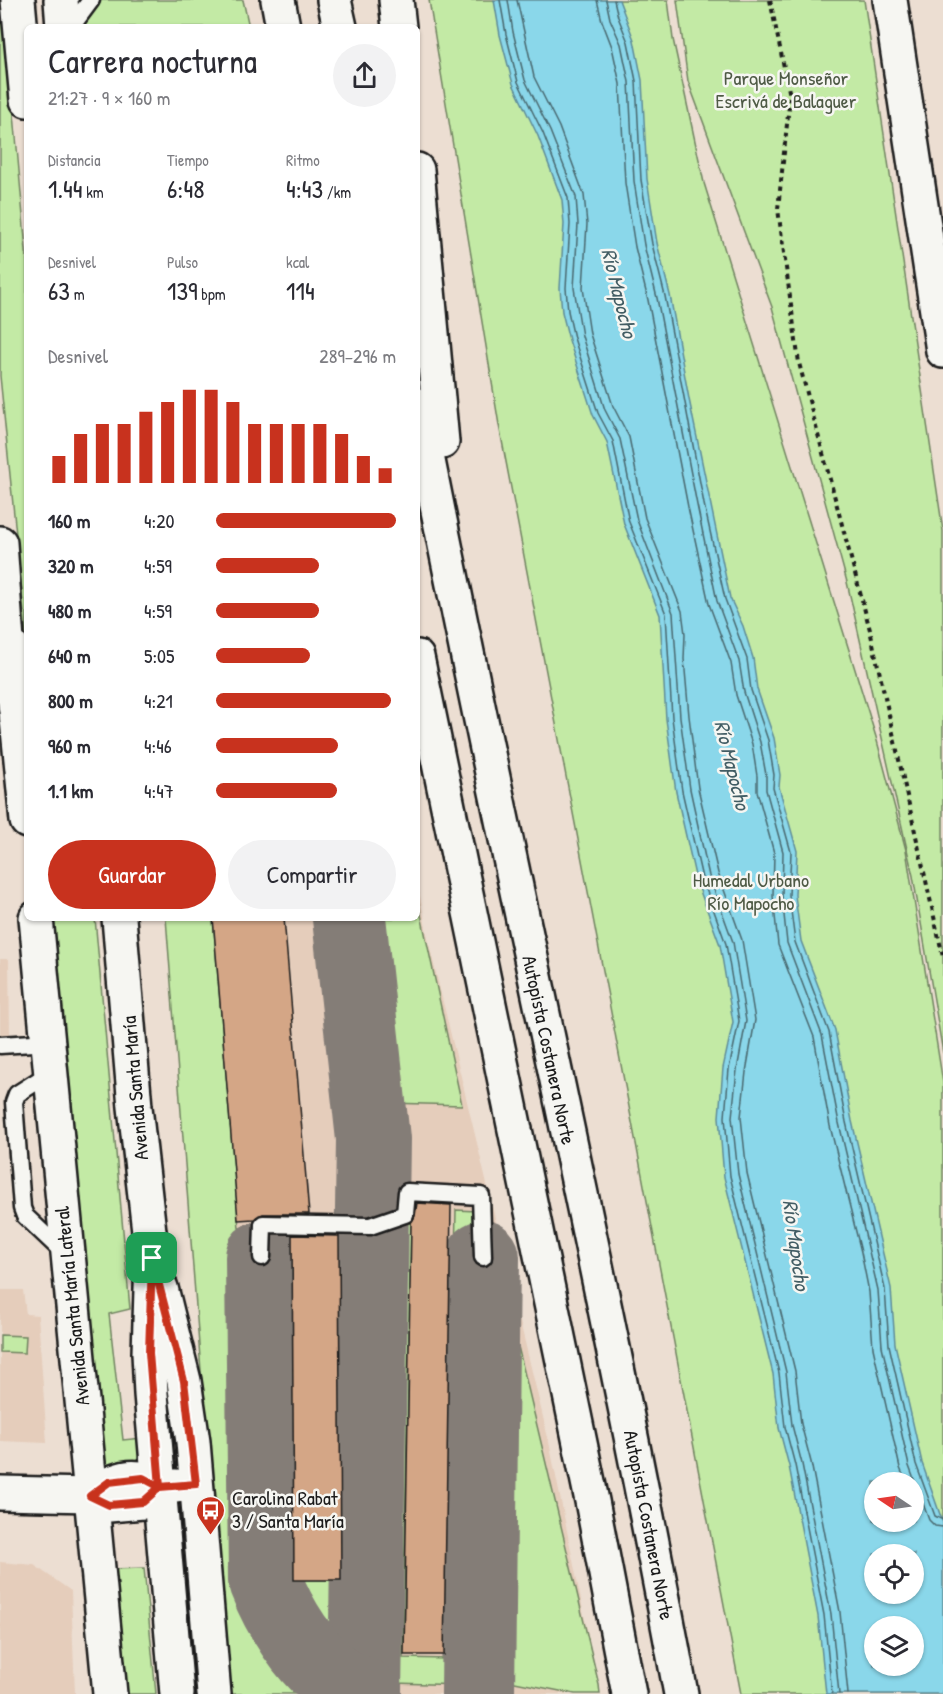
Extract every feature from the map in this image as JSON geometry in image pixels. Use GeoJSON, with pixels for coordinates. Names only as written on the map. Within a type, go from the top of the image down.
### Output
{"type":"FeatureCollection","features":[{"type":"Feature","properties":{"kind":"main road"},"geometry":{"type":"LineString","coordinates":[[18,0],[24,67]]}},
{"type":"Feature","properties":{"kind":"main road"},"geometry":{"type":"LineString","coordinates":[[61,0],[63,24]]}},
{"type":"Feature","properties":{"kind":"main road"},"geometry":{"type":"LineString","coordinates":[[278,0],[282,24]]}},
{"type":"Feature","properties":{"kind":"main road"},"geometry":{"type":"LineString","coordinates":[[334,0],[339,24]]}},
{"type":"Feature","properties":{"kind":"main road"},"geometry":{"type":"LineString","coordinates":[[396,0],[399,24]]}},
{"type":"Feature","properties":{"kind":"main road"},"geometry":{"type":"LineString","coordinates":[[890,0],[943,351]]}},
{"type":"Feature","properties":{"kind":"main road"},"geometry":{"type":"LineString","coordinates":[[420,202],[458,602]]}},
{"type":"Feature","properties":{"kind":"main road","name":"Autopista Costanera Norte"},"geometry":{"type":"LineString","coordinates":[[420,419],[506,845],[632,1440],[681,1694]]}},
{"type":"Feature","properties":{"kind":"main road"},"geometry":{"type":"LineString","coordinates":[[0,543],[17,650],[24,756]]}},
{"type":"Feature","properties":{"kind":"main road"},"geometry":{"type":"LineString","coordinates":[[420,671],[592,1501],[629,1694]]}},
{"type":"Feature","properties":{"kind":"main road","name":"Avenida Santa María Lateral"},"geometry":{"type":"LineString","coordinates":[[36,921],[110,1694]]}},
{"type":"Feature","properties":{"kind":"main road","name":"Avenida Santa María"},"geometry":{"type":"LineString","coordinates":[[119,921],[135,1107],[152,1258],[184,1381],[196,1484],[214,1694]]}},
{"type":"Feature","properties":{"kind":"main road","name":"Avenida Santa María"},"geometry":{"type":"LineString","coordinates":[[152,1258],[149,1353],[177,1694]]}},
{"type":"Feature","properties":{"kind":"main road"},"geometry":{"type":"LineString","coordinates":[[0,1493],[90,1496],[109,1505],[143,1502],[160,1487],[196,1484]]}},
{"type":"Feature","properties":{"kind":"lane"},"geometry":{"type":"LineString","coordinates":[[73,24],[91,0]]}},
{"type":"Feature","properties":{"kind":"lane"},"geometry":{"type":"LineString","coordinates":[[0,1045],[50,1058]]}},
{"type":"Feature","properties":{"kind":"lane"},"geometry":{"type":"LineString","coordinates":[[262,1257],[263,1224],[370,1226],[405,1214],[407,1192],[481,1196],[483,1257]]}},
{"type":"Feature","properties":{"kind":"path"},"geometry":{"type":"LineString","coordinates":[[770,0],[790,96],[778,210],[799,363],[870,630],[943,957]]}},
{"type":"Feature","properties":{"kind":"shaded area"},"geometry":{"type":"Polygon","coordinates":[[[420,896],[430,948],[549,1442],[600,1694],[226,1694],[166,921],[420,921],[420,896]]]}},
{"type":"Feature","properties":{"kind":"shaded area"},"geometry":{"type":"Polygon","coordinates":[[[0,959],[9,959],[10,1036],[0,1036],[0,959]]]}},
{"type":"Feature","properties":{"kind":"shaded area"},"geometry":{"type":"Polygon","coordinates":[[[0,1290],[23,1290],[26,1314],[38,1315],[47,1443],[0,1441],[0,1290]]]}},
{"type":"Feature","properties":{"kind":"shaded area"},"geometry":{"type":"Polygon","coordinates":[[[0,1562],[34,1565],[71,1591],[75,1694],[0,1694],[0,1562]]]}},
{"type":"Feature","properties":{"kind":"green space"},"geometry":{"type":"Polygon","coordinates":[[[0,0],[4,0],[24,228],[24,613],[0,376],[0,0]]]}},
{"type":"Feature","properties":{"kind":"green space"},"geometry":{"type":"Polygon","coordinates":[[[77,0],[243,0],[248,24],[80,24],[77,0]]]}},
{"type":"Feature","properties":{"kind":"green space","name":"Humedal Urbano Río Mapocho"},"geometry":{"type":"Polygon","coordinates":[[[429,0],[668,0],[673,39],[704,183],[876,737],[906,850],[943,1083],[943,1694],[741,1694],[499,425],[429,0]]]}},
{"type":"Feature","properties":{"kind":"green space","name":"Parque Monseñor Escrivá de Balaguer"},"geometry":{"type":"Polygon","coordinates":[[[677,0],[864,0],[943,531],[943,1053],[913,876],[847,582],[772,307],[688,81],[677,0]]]}},
{"type":"Feature","properties":{"kind":"green space"},"geometry":{"type":"Polygon","coordinates":[[[420,910],[462,1105],[388,1103],[370,921],[420,921],[420,910]]]}},
{"type":"Feature","properties":{"kind":"green space"},"geometry":{"type":"Polygon","coordinates":[[[51,921],[95,921],[130,1309],[109,1314],[123,1440],[142,1438],[144,1452],[129,1464],[118,1467],[99,1461],[51,921]]]}},
{"type":"Feature","properties":{"kind":"green space"},"geometry":{"type":"Polygon","coordinates":[[[166,921],[213,921],[239,1228],[257,1228],[257,1589],[271,1619],[296,1660],[306,1673],[331,1694],[226,1694],[166,921]]]}},
{"type":"Feature","properties":{"kind":"green space"},"geometry":{"type":"Polygon","coordinates":[[[456,1210],[476,1211],[464,1685],[393,1683],[383,1677],[382,1658],[385,1225],[411,1223],[403,1658],[447,1659],[456,1210]]]}},
{"type":"Feature","properties":{"kind":"green space"},"geometry":{"type":"Polygon","coordinates":[[[276,1232],[292,1233],[294,1580],[341,1580],[339,1232],[359,1234],[354,1648],[328,1654],[298,1619],[278,1577],[276,1232]]]}},
{"type":"Feature","properties":{"kind":"green space"},"geometry":{"type":"Polygon","coordinates":[[[495,1250],[600,1694],[575,1694],[495,1678],[495,1250]]]}},
{"type":"Feature","properties":{"kind":"green space"},"geometry":{"type":"Polygon","coordinates":[[[0,1335],[26,1336],[25,1353],[0,1352],[0,1335]]]}},
{"type":"Feature","properties":{"kind":"green space"},"geometry":{"type":"Polygon","coordinates":[[[144,1568],[156,1694],[123,1694],[112,1569],[144,1568]]]}},
{"type":"Feature","properties":{"kind":"water","name":"Río Mapocho"},"geometry":{"type":"Polygon","coordinates":[[[494,0],[619,0],[634,40],[642,80],[647,179],[657,243],[670,295],[730,598],[743,626],[753,658],[757,689],[774,738],[780,775],[779,787],[797,851],[795,895],[801,941],[835,1030],[852,1121],[891,1288],[895,1344],[922,1463],[943,1523],[943,1694],[826,1694],[818,1616],[789,1466],[779,1428],[773,1374],[724,1177],[719,1117],[723,1068],[733,1022],[720,945],[696,880],[676,792],[666,719],[660,615],[624,524],[607,442],[593,415],[562,312],[560,288],[564,224],[562,200],[538,136],[513,84],[500,35],[494,0]]]}},
{"type":"Feature","properties":{"kind":"building"},"geometry":{"type":"Polygon","coordinates":[[[213,921],[284,921],[309,1214],[263,1214],[254,1219],[238,1220],[213,921]]]}},
{"type":"Feature","properties":{"kind":"building"},"geometry":{"type":"Polygon","coordinates":[[[417,1203],[451,1205],[444,1655],[404,1655],[411,1223],[415,1216],[417,1203]]]}},
{"type":"Feature","properties":{"kind":"building"},"geometry":{"type":"Polygon","coordinates":[[[292,1235],[339,1236],[341,1580],[294,1580],[292,1235]]]}},
{"type":"Feature","properties":{"kind":"taxiway"},"geometry":{"type":"LineString","coordinates":[[349,921],[373,1139],[365,1694]]}},
{"type":"Feature","properties":{"kind":"taxiway"},"geometry":{"type":"LineString","coordinates":[[262,1257],[265,1581],[285,1623],[314,1662],[337,1682],[362,1694]]}},
{"type":"Feature","properties":{"kind":"taxiway"},"geometry":{"type":"LineString","coordinates":[[478,1694],[483,1257]]}},
{"type":"Feature","properties":{"kind":"place","name":"Carolina Rabat 3 / Santa María"},"geometry":{"type":"Point","coordinates":[211,1536]}},
{"type":"Feature","properties":{"kind":"route"},"geometry":{"type":"LineString","coordinates":[[152,1258],[149,1353],[160,1487],[143,1478],[109,1482],[90,1496],[109,1505],[143,1502],[160,1487],[196,1484],[193,1442],[184,1381],[152,1258]]}}]}
